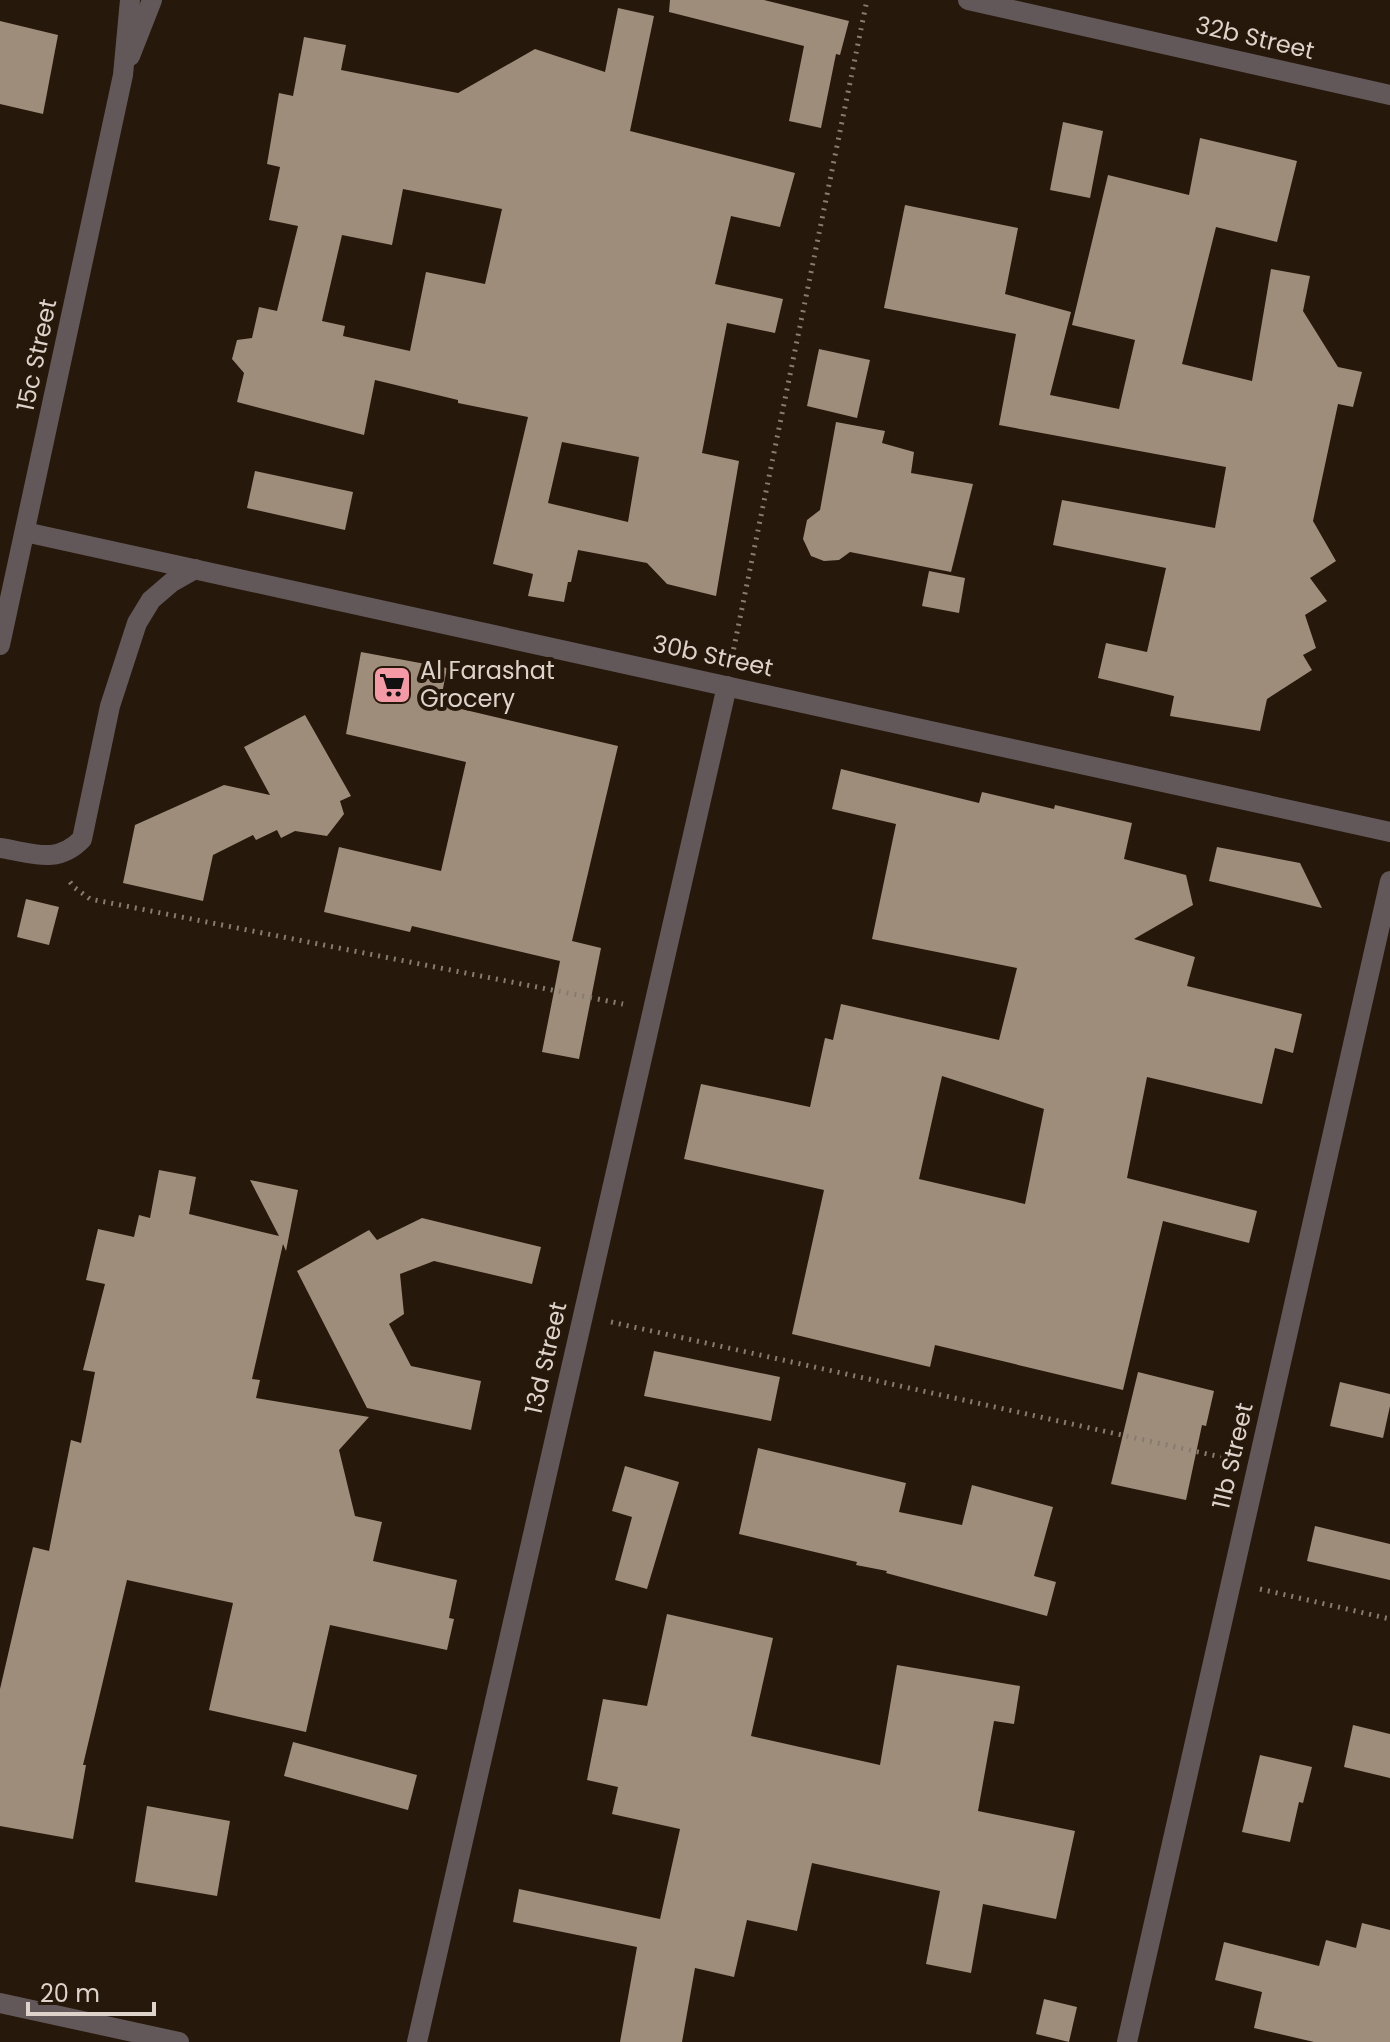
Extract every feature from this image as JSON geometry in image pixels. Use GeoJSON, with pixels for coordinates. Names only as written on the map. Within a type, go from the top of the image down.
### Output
{"type":"FeatureCollection","features":[{"type":"Feature","properties":{"kind":"street","name":"15c Street"},"geometry":{"type":"LineString","coordinates":[[0,645],[123,75],[130,0]]}},
{"type":"Feature","properties":{"kind":"street","name":"15c Street"},"geometry":{"type":"LineString","coordinates":[[123,75],[152,0]]}},
{"type":"Feature","properties":{"kind":"street","name":"32b Street"},"geometry":{"type":"LineString","coordinates":[[968,0],[1390,95]]}},
{"type":"Feature","properties":{"kind":"street","name":"30b Street"},"geometry":{"type":"LineString","coordinates":[[25,532],[1390,832]]}},
{"type":"Feature","properties":{"kind":"street"},"geometry":{"type":"LineString","coordinates":[[0,848],[57,856],[71,850],[82,839],[110,706],[137,623],[151,600],[172,582],[195,569]]}},
{"type":"Feature","properties":{"kind":"street","name":"13d Street"},"geometry":{"type":"LineString","coordinates":[[417,2042],[727,686]]}},
{"type":"Feature","properties":{"kind":"street","name":"11b Street"},"geometry":{"type":"LineString","coordinates":[[1127,2042],[1390,881]]}},
{"type":"Feature","properties":{"kind":"street"},"geometry":{"type":"LineString","coordinates":[[0,2003],[179,2042]]}},
{"type":"Feature","properties":{"kind":"path"},"geometry":{"type":"LineString","coordinates":[[727,686],[867,0]]}},
{"type":"Feature","properties":{"kind":"path"},"geometry":{"type":"LineString","coordinates":[[57,856],[69,881],[90,899],[652,1010]]}},
{"type":"Feature","properties":{"kind":"path"},"geometry":{"type":"LineString","coordinates":[[583,1315],[1258,1465]]}},
{"type":"Feature","properties":{"kind":"path"},"geometry":{"type":"LineString","coordinates":[[1231,1583],[1390,1619]]}},
{"type":"Feature","properties":{"kind":"building"},"geometry":{"type":"Polygon","coordinates":[[[670,0],[764,0],[849,21],[840,55],[836,54],[821,128],[789,121],[804,46],[669,12],[670,0]]]}},
{"type":"Feature","properties":{"kind":"building"},"geometry":{"type":"Polygon","coordinates":[[[618,8],[654,16],[630,131],[795,173],[780,227],[731,216],[715,284],[783,299],[775,333],[727,323],[702,453],[739,461],[716,596],[667,584],[647,563],[578,550],[564,602],[528,596],[533,574],[493,564],[528,417],[458,403],[458,400],[375,380],[364,435],[237,402],[244,373],[232,359],[237,340],[252,338],[259,307],[277,311],[298,226],[269,220],[280,167],[267,164],[279,93],[293,96],[304,37],[346,45],[341,70],[458,93],[535,49],[605,72],[618,8]],[[403,189],[392,245],[342,235],[322,321],[345,326],[343,336],[410,351],[426,272],[485,284],[502,209],[403,189]],[[562,442],[548,503],[628,522],[639,457],[562,442]]]}},
{"type":"Feature","properties":{"kind":"building"},"geometry":{"type":"Polygon","coordinates":[[[0,21],[58,35],[43,114],[0,104],[0,21]]]}},
{"type":"Feature","properties":{"kind":"building"},"geometry":{"type":"Polygon","coordinates":[[[1063,122],[1103,131],[1090,198],[1050,190],[1063,122]]]}},
{"type":"Feature","properties":{"kind":"building"},"geometry":{"type":"Polygon","coordinates":[[[1200,138],[1297,161],[1277,242],[1216,227],[1182,364],[1252,381],[1271,269],[1310,276],[1303,311],[1338,367],[1362,372],[1353,407],[1338,404],[1313,521],[1336,561],[1310,578],[1327,601],[1305,615],[1316,648],[1303,655],[1312,670],[1267,699],[1260,731],[1170,716],[1174,696],[1098,678],[1106,643],[1147,652],[1166,568],[1053,545],[1062,500],[1215,528],[1226,467],[999,425],[1016,334],[884,308],[905,205],[1018,228],[1005,294],[1071,312],[1050,395],[1119,409],[1135,340],[1072,325],[1108,175],[1189,195],[1200,138]]]}},
{"type":"Feature","properties":{"kind":"building"},"geometry":{"type":"Polygon","coordinates":[[[819,349],[870,360],[857,418],[807,406],[819,349]]]}},
{"type":"Feature","properties":{"kind":"building"},"geometry":{"type":"Polygon","coordinates":[[[836,422],[885,431],[882,443],[914,452],[911,473],[973,484],[951,572],[850,552],[839,560],[824,561],[811,556],[803,539],[807,520],[820,510],[836,422]]]}},
{"type":"Feature","properties":{"kind":"building"},"geometry":{"type":"Polygon","coordinates":[[[255,471],[353,492],[345,530],[247,508],[255,471]]]}},
{"type":"Feature","properties":{"kind":"building"},"geometry":{"type":"Polygon","coordinates":[[[929,571],[965,578],[959,613],[922,606],[929,571]]]}},
{"type":"Feature","properties":{"kind":"building"},"geometry":{"type":"Polygon","coordinates":[[[361,652],[447,668],[440,704],[618,746],[572,941],[601,948],[579,1059],[542,1052],[560,961],[412,926],[410,932],[324,912],[339,847],[441,871],[466,762],[346,734],[361,652]]]}},
{"type":"Feature","properties":{"kind":"building"},"geometry":{"type":"Polygon","coordinates":[[[305,715],[351,796],[340,801],[344,814],[327,836],[295,831],[281,838],[277,830],[256,840],[253,835],[213,855],[203,901],[123,883],[135,825],[224,785],[270,795],[244,747],[305,715]]]}},
{"type":"Feature","properties":{"kind":"building"},"geometry":{"type":"Polygon","coordinates":[[[841,769],[979,803],[982,792],[1132,823],[1124,859],[1186,875],[1193,905],[1134,939],[1195,957],[1187,986],[1302,1014],[1293,1053],[1275,1048],[1262,1104],[1147,1077],[1127,1178],[1257,1211],[1249,1243],[1163,1221],[1123,1390],[935,1345],[930,1367],[792,1334],[824,1190],[684,1159],[701,1084],[810,1107],[825,1038],[833,1040],[841,1004],[999,1040],[1017,968],[872,939],[896,824],[832,809],[841,769]],[[942,1076],[919,1179],[1025,1204],[1044,1109],[942,1076]]]}},
{"type":"Feature","properties":{"kind":"building"},"geometry":{"type":"Polygon","coordinates":[[[1217,847],[1300,863],[1322,908],[1209,881],[1217,847]]]}},
{"type":"Feature","properties":{"kind":"building"},"geometry":{"type":"Polygon","coordinates":[[[26,899],[59,907],[49,945],[17,937],[26,899]]]}},
{"type":"Feature","properties":{"kind":"building"},"geometry":{"type":"Polygon","coordinates":[[[159,1170],[196,1177],[189,1214],[279,1236],[250,1180],[298,1190],[286,1251],[283,1244],[252,1379],[260,1380],[256,1398],[369,1417],[339,1450],[355,1516],[382,1522],[373,1561],[457,1580],[449,1618],[454,1619],[447,1650],[330,1625],[306,1732],[209,1710],[233,1603],[127,1580],[83,1765],[86,1765],[73,1839],[0,1826],[0,1689],[33,1547],[49,1551],[71,1440],[81,1443],[95,1372],[83,1370],[105,1284],[86,1280],[98,1229],[134,1237],[139,1215],[150,1218],[159,1170]]]}},
{"type":"Feature","properties":{"kind":"building"},"geometry":{"type":"Polygon","coordinates":[[[422,1218],[541,1247],[532,1284],[434,1261],[400,1274],[404,1314],[389,1324],[411,1366],[481,1381],[471,1430],[367,1408],[297,1271],[369,1230],[377,1240],[422,1218]]]}},
{"type":"Feature","properties":{"kind":"building"},"geometry":{"type":"Polygon","coordinates":[[[654,1351],[780,1377],[771,1421],[644,1396],[654,1351]]]}},
{"type":"Feature","properties":{"kind":"building"},"geometry":{"type":"Polygon","coordinates":[[[1138,1372],[1214,1391],[1206,1426],[1202,1425],[1186,1500],[1111,1484],[1138,1372]]]}},
{"type":"Feature","properties":{"kind":"building"},"geometry":{"type":"Polygon","coordinates":[[[1340,1382],[1390,1394],[1383,1438],[1330,1426],[1340,1382]]]}},
{"type":"Feature","properties":{"kind":"building"},"geometry":{"type":"Polygon","coordinates":[[[758,1448],[906,1483],[899,1512],[962,1525],[972,1485],[1053,1507],[1034,1576],[1056,1582],[1047,1616],[856,1565],[857,1562],[739,1534],[758,1448]]]}},
{"type":"Feature","properties":{"kind":"building"},"geometry":{"type":"Polygon","coordinates":[[[625,1466],[679,1482],[647,1589],[615,1580],[632,1517],[612,1511],[625,1466]]]}},
{"type":"Feature","properties":{"kind":"building"},"geometry":{"type":"Polygon","coordinates":[[[1315,1526],[1390,1544],[1390,1580],[1307,1561],[1315,1526]]]}},
{"type":"Feature","properties":{"kind":"building"},"geometry":{"type":"Polygon","coordinates":[[[667,1614],[773,1638],[751,1736],[880,1765],[897,1665],[1020,1686],[1014,1724],[994,1721],[978,1811],[1075,1831],[1056,1919],[983,1904],[971,1973],[926,1964],[940,1891],[812,1863],[797,1931],[747,1920],[734,1977],[695,1968],[682,2042],[620,2042],[637,1947],[513,1922],[519,1889],[660,1919],[680,1829],[612,1814],[618,1787],[587,1780],[603,1699],[647,1706],[667,1614]]]}},
{"type":"Feature","properties":{"kind":"building"},"geometry":{"type":"Polygon","coordinates":[[[1353,1725],[1390,1734],[1390,1778],[1344,1767],[1353,1725]]]}},
{"type":"Feature","properties":{"kind":"building"},"geometry":{"type":"Polygon","coordinates":[[[293,1742],[417,1775],[408,1810],[284,1776],[293,1742]]]}},
{"type":"Feature","properties":{"kind":"building"},"geometry":{"type":"Polygon","coordinates":[[[1260,1755],[1312,1767],[1303,1803],[1299,1802],[1290,1842],[1242,1832],[1260,1755]]]}},
{"type":"Feature","properties":{"kind":"building"},"geometry":{"type":"Polygon","coordinates":[[[147,1806],[230,1821],[217,1896],[135,1882],[147,1806]]]}},
{"type":"Feature","properties":{"kind":"building"},"geometry":{"type":"Polygon","coordinates":[[[1362,1923],[1390,1930],[1390,2042],[1314,2042],[1254,2028],[1262,1992],[1215,1980],[1224,1942],[1319,1966],[1326,1940],[1356,1948],[1362,1923]]]}},
{"type":"Feature","properties":{"kind":"building"},"geometry":{"type":"Polygon","coordinates":[[[1044,1999],[1077,2007],[1069,2042],[1036,2034],[1044,1999]]]}},
{"type":"Feature","properties":{"kind":"place","name":"Al Farashat Grocery"},"geometry":{"type":"Point","coordinates":[392,685]}}]}
